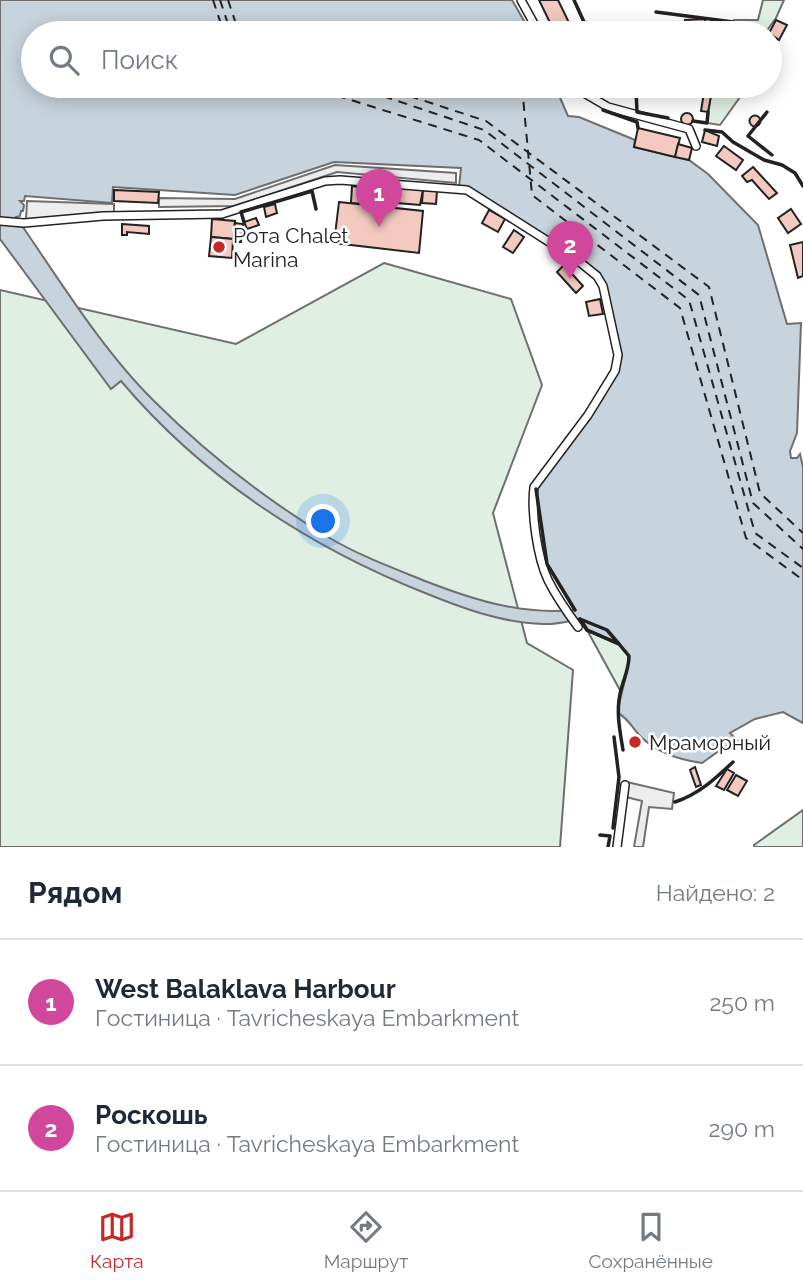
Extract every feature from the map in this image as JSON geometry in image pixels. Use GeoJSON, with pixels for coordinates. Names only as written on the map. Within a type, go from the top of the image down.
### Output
{"type":"FeatureCollection","features":[{"type":"Feature","properties":{"kind":"street"},"geometry":{"type":"LineString","coordinates":[[521,0],[532,21]]}},
{"type":"Feature","properties":{"kind":"street"},"geometry":{"type":"LineString","coordinates":[[593,98],[608,107],[689,129],[696,146]]}},
{"type":"Feature","properties":{"kind":"street"},"geometry":{"type":"LineString","coordinates":[[0,221],[24,223],[103,216],[222,214],[326,181],[340,180],[467,190],[576,260],[597,276],[603,286],[618,355],[615,371],[602,396],[534,486],[532,501],[541,558],[547,577],[578,627]]}},
{"type":"Feature","properties":{"kind":"street"},"geometry":{"type":"LineString","coordinates":[[617,847],[625,785]]}},
{"type":"Feature","properties":{"kind":"green space"},"geometry":{"type":"Polygon","coordinates":[[[763,0],[784,0],[774,21],[733,21],[758,20],[763,0]]]}},
{"type":"Feature","properties":{"kind":"green space"},"geometry":{"type":"Polygon","coordinates":[[[710,98],[739,98],[720,125],[707,123],[710,98]]]}},
{"type":"Feature","properties":{"kind":"green space"},"geometry":{"type":"Polygon","coordinates":[[[384,263],[511,299],[542,385],[493,513],[527,643],[573,670],[560,847],[0,847],[0,290],[236,344],[384,263]]]}},
{"type":"Feature","properties":{"kind":"green space"},"geometry":{"type":"Polygon","coordinates":[[[587,630],[619,644],[629,656],[629,669],[621,692],[587,630]]]}},
{"type":"Feature","properties":{"kind":"green space"},"geometry":{"type":"Polygon","coordinates":[[[803,810],[803,847],[754,847],[754,845],[803,810]]]}},
{"type":"Feature","properties":{"kind":"shaded area"},"geometry":{"type":"Polygon","coordinates":[[[0,0],[512,0],[524,21],[21,21],[21,98],[560,98],[568,116],[579,117],[635,140],[634,147],[689,160],[708,174],[758,225],[787,324],[801,323],[797,433],[790,451],[791,458],[797,458],[800,454],[803,467],[803,723],[783,712],[755,719],[730,733],[739,742],[723,748],[702,763],[678,758],[662,751],[641,737],[618,713],[629,656],[619,644],[587,630],[580,619],[548,624],[528,623],[482,614],[382,575],[340,554],[260,506],[222,478],[186,448],[121,381],[111,389],[0,239],[0,0]],[[334,162],[235,195],[113,187],[112,203],[25,196],[24,201],[20,201],[24,205],[23,211],[16,217],[81,312],[134,380],[193,438],[281,507],[351,550],[443,588],[516,608],[574,610],[547,564],[536,488],[602,400],[619,365],[599,274],[459,187],[461,168],[334,162]]]}},
{"type":"Feature","properties":{"kind":"shaded area"},"geometry":{"type":"Polygon","coordinates":[[[335,165],[456,173],[456,183],[337,172],[235,206],[159,207],[159,198],[235,199],[335,165]]]}},
{"type":"Feature","properties":{"kind":"shaded area"},"geometry":{"type":"Polygon","coordinates":[[[27,201],[114,204],[114,214],[26,220],[27,201]]]}},
{"type":"Feature","properties":{"kind":"shaded area"},"geometry":{"type":"Polygon","coordinates":[[[627,782],[674,793],[672,809],[649,807],[643,847],[634,847],[642,801],[626,797],[627,782]]]}},
{"type":"Feature","properties":{"kind":"building"},"geometry":{"type":"Polygon","coordinates":[[[539,0],[558,0],[568,21],[549,21],[539,0]]]}},
{"type":"Feature","properties":{"kind":"building"},"geometry":{"type":"Polygon","coordinates":[[[703,98],[711,98],[708,112],[701,111],[703,98]]]}},
{"type":"Feature","properties":{"kind":"building"},"geometry":{"type":"Polygon","coordinates":[[[687,113],[693,119],[687,125],[681,119],[687,113]]]}},
{"type":"Feature","properties":{"kind":"building"},"geometry":{"type":"Polygon","coordinates":[[[755,116],[759,117],[759,125],[755,126],[751,125],[750,121],[751,117],[755,116]]]}},
{"type":"Feature","properties":{"kind":"building"},"geometry":{"type":"Polygon","coordinates":[[[638,128],[680,138],[675,157],[634,147],[638,128]]]}},
{"type":"Feature","properties":{"kind":"building"},"geometry":{"type":"Polygon","coordinates":[[[705,130],[719,136],[717,146],[702,142],[705,130]]]}},
{"type":"Feature","properties":{"kind":"building"},"geometry":{"type":"Polygon","coordinates":[[[678,144],[692,148],[689,160],[675,157],[678,144]]]}},
{"type":"Feature","properties":{"kind":"building"},"geometry":{"type":"Polygon","coordinates":[[[724,146],[743,160],[736,170],[716,156],[724,146]]]}},
{"type":"Feature","properties":{"kind":"building"},"geometry":{"type":"Polygon","coordinates":[[[753,167],[777,193],[769,199],[752,180],[747,182],[742,176],[753,167]]]}},
{"type":"Feature","properties":{"kind":"building"},"geometry":{"type":"Polygon","coordinates":[[[359,183],[377,185],[376,192],[386,193],[385,206],[351,203],[352,186],[359,187],[359,183]]]}},
{"type":"Feature","properties":{"kind":"building"},"geometry":{"type":"Polygon","coordinates":[[[387,186],[399,187],[397,203],[385,202],[387,186]]]}},
{"type":"Feature","properties":{"kind":"building"},"geometry":{"type":"Polygon","coordinates":[[[399,187],[423,190],[420,205],[397,203],[399,187]]]}},
{"type":"Feature","properties":{"kind":"building"},"geometry":{"type":"Polygon","coordinates":[[[114,190],[159,192],[158,203],[114,201],[114,190]]]}},
{"type":"Feature","properties":{"kind":"building"},"geometry":{"type":"Polygon","coordinates":[[[423,190],[437,191],[436,204],[422,203],[423,190]]]}},
{"type":"Feature","properties":{"kind":"building"},"geometry":{"type":"Polygon","coordinates":[[[339,202],[423,211],[419,253],[334,243],[339,202]]]}},
{"type":"Feature","properties":{"kind":"building"},"geometry":{"type":"Polygon","coordinates":[[[275,204],[277,213],[266,217],[264,207],[275,204]]]}},
{"type":"Feature","properties":{"kind":"building"},"geometry":{"type":"Polygon","coordinates":[[[791,209],[801,224],[788,233],[778,218],[791,209]]]}},
{"type":"Feature","properties":{"kind":"building"},"geometry":{"type":"Polygon","coordinates":[[[489,210],[505,219],[498,232],[482,223],[489,210]]]}},
{"type":"Feature","properties":{"kind":"building"},"geometry":{"type":"Polygon","coordinates":[[[256,218],[259,225],[247,229],[244,222],[256,218]]]}},
{"type":"Feature","properties":{"kind":"building"},"geometry":{"type":"Polygon","coordinates":[[[212,219],[235,221],[233,239],[211,237],[212,219]]]}},
{"type":"Feature","properties":{"kind":"building"},"geometry":{"type":"Polygon","coordinates":[[[235,223],[243,224],[241,242],[233,242],[235,223]]]}},
{"type":"Feature","properties":{"kind":"building"},"geometry":{"type":"Polygon","coordinates":[[[122,224],[149,226],[149,234],[127,232],[127,235],[122,235],[122,224]]]}},
{"type":"Feature","properties":{"kind":"building"},"geometry":{"type":"Polygon","coordinates":[[[514,230],[524,237],[513,253],[503,247],[514,230]]]}},
{"type":"Feature","properties":{"kind":"building"},"geometry":{"type":"Polygon","coordinates":[[[211,237],[233,239],[232,258],[209,256],[211,237]]]}},
{"type":"Feature","properties":{"kind":"building"},"geometry":{"type":"Polygon","coordinates":[[[803,242],[803,276],[798,278],[790,245],[803,242]]]}},
{"type":"Feature","properties":{"kind":"building"},"geometry":{"type":"Polygon","coordinates":[[[564,265],[583,286],[576,293],[557,272],[564,265]]]}},
{"type":"Feature","properties":{"kind":"building"},"geometry":{"type":"Polygon","coordinates":[[[600,299],[603,314],[589,316],[586,302],[600,299]]]}},
{"type":"Feature","properties":{"kind":"building"},"geometry":{"type":"Polygon","coordinates":[[[695,767],[701,785],[696,787],[690,770],[695,767]]]}},
{"type":"Feature","properties":{"kind":"building"},"geometry":{"type":"Polygon","coordinates":[[[727,769],[734,773],[724,790],[716,786],[727,769]]]}},
{"type":"Feature","properties":{"kind":"building"},"geometry":{"type":"Polygon","coordinates":[[[736,775],[747,781],[738,796],[727,790],[736,775]]]}},
{"type":"Feature","properties":{"kind":"ferry route"},"geometry":{"type":"LineString","coordinates":[[213,0],[220,21]]}},
{"type":"Feature","properties":{"kind":"ferry route"},"geometry":{"type":"LineString","coordinates":[[220,0],[227,21]]}},
{"type":"Feature","properties":{"kind":"ferry route"},"geometry":{"type":"LineString","coordinates":[[228,0],[235,21]]}},
{"type":"Feature","properties":{"kind":"ferry route"},"geometry":{"type":"LineString","coordinates":[[344,98],[479,140],[689,300],[755,533],[803,568]]}},
{"type":"Feature","properties":{"kind":"ferry route"},"geometry":{"type":"LineString","coordinates":[[389,98],[484,130],[699,295],[753,503],[803,549]]}},
{"type":"Feature","properties":{"kind":"ferry route"},"geometry":{"type":"LineString","coordinates":[[416,98],[486,121],[709,287],[760,493],[803,533]]}},
{"type":"Feature","properties":{"kind":"ferry route"},"geometry":{"type":"LineString","coordinates":[[523,98],[532,195],[680,308],[746,538],[803,580]]}},
{"type":"Feature","properties":{"kind":"wall"},"geometry":{"type":"LineString","coordinates":[[574,0],[584,21]]}},
{"type":"Feature","properties":{"kind":"wall"},"geometry":{"type":"LineString","coordinates":[[656,12],[725,21]]}},
{"type":"Feature","properties":{"kind":"wall"},"geometry":{"type":"LineString","coordinates":[[636,98],[637,112],[668,118]]}},
{"type":"Feature","properties":{"kind":"wall"},"geometry":{"type":"LineString","coordinates":[[603,110],[637,122],[638,128]]}},
{"type":"Feature","properties":{"kind":"wall"},"geometry":{"type":"LineString","coordinates":[[693,121],[707,123],[708,112]]}},
{"type":"Feature","properties":{"kind":"wall"},"geometry":{"type":"LineString","coordinates":[[767,112],[748,136],[772,155]]}},
{"type":"Feature","properties":{"kind":"wall"},"geometry":{"type":"LineString","coordinates":[[705,130],[722,132],[733,142],[764,160],[782,165],[795,173],[803,186]]}},
{"type":"Feature","properties":{"kind":"wall"},"geometry":{"type":"LineString","coordinates":[[244,222],[241,212],[312,191],[316,209]]}},
{"type":"Feature","properties":{"kind":"wall"},"geometry":{"type":"LineString","coordinates":[[536,489],[547,564],[575,610]]}},
{"type":"Feature","properties":{"kind":"wall"},"geometry":{"type":"LineString","coordinates":[[580,619],[587,630],[619,644],[629,656],[618,708],[623,750]]}},
{"type":"Feature","properties":{"kind":"wall"},"geometry":{"type":"LineString","coordinates":[[580,619],[607,630],[619,644],[587,630],[580,619]]}},
{"type":"Feature","properties":{"kind":"wall"},"geometry":{"type":"LineString","coordinates":[[613,828],[619,777],[614,737]]}},
{"type":"Feature","properties":{"kind":"wall"},"geometry":{"type":"LineString","coordinates":[[675,802],[699,790],[733,762]]}},
{"type":"Feature","properties":{"kind":"wall"},"geometry":{"type":"LineString","coordinates":[[600,835],[610,836],[608,847]]}},
{"type":"Feature","properties":{"kind":"place","name":"West Balaklava Harbour"},"geometry":{"type":"Point","coordinates":[379,227]}},
{"type":"Feature","properties":{"kind":"place","name":"Рота Chalet Marina"},"geometry":{"type":"Point","coordinates":[219,247]}},
{"type":"Feature","properties":{"kind":"place","name":"Роскошь"},"geometry":{"type":"Point","coordinates":[570,279]}},
{"type":"Feature","properties":{"kind":"place","name":"Мраморный"},"geometry":{"type":"Point","coordinates":[635,742]}}]}
